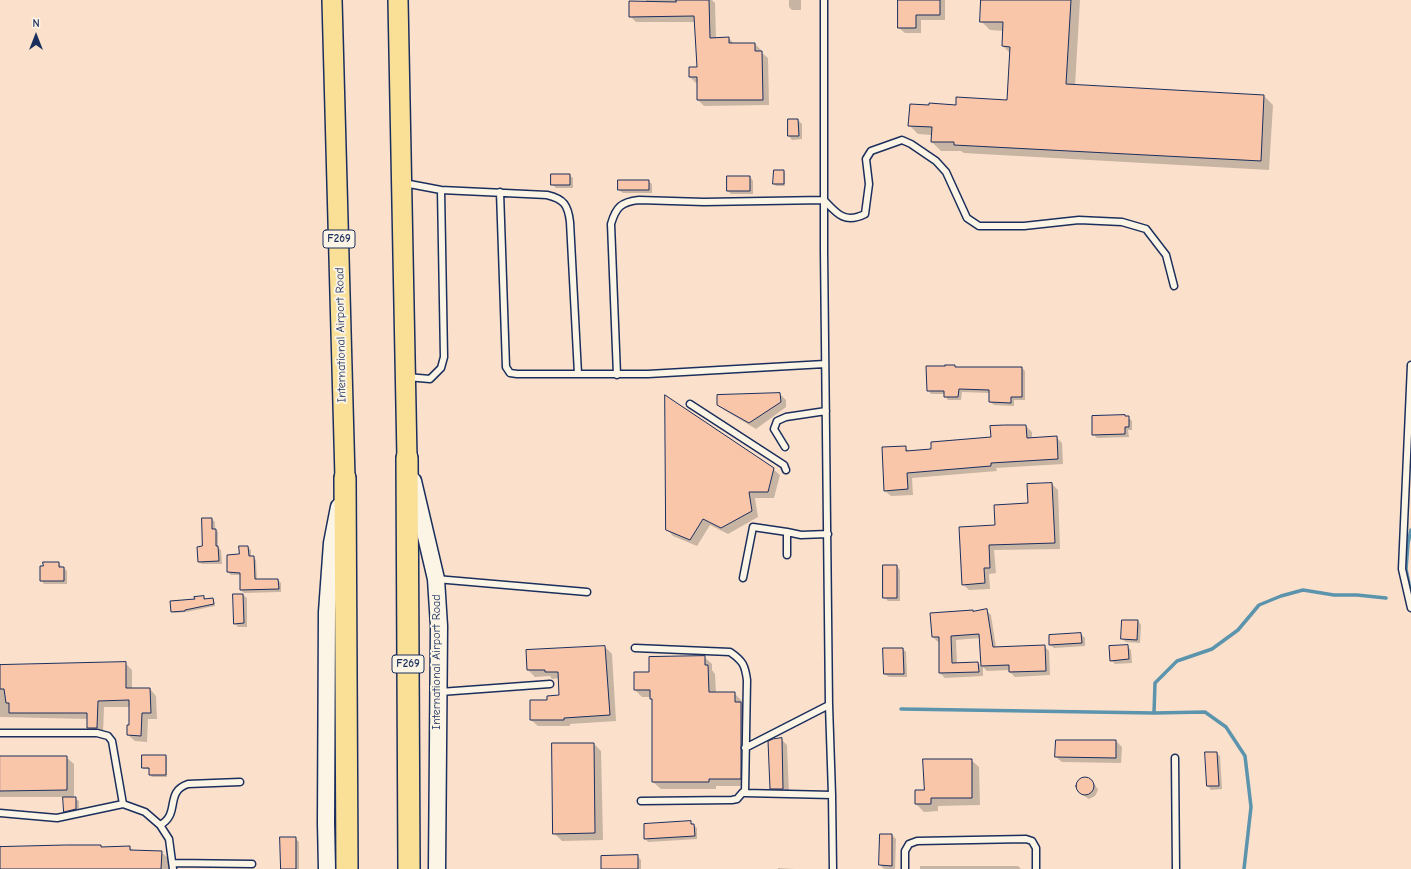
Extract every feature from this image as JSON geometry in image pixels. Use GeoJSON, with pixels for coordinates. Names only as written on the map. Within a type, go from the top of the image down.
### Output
{"type":"FeatureCollection","features":[{"type":"Feature","properties":{"kind":"highway","name":"International Airport Road"},"geometry":{"type":"LineString","coordinates":[[332,0],[345,478],[347,869]]}},
{"type":"Feature","properties":{"kind":"highway","name":"International Airport Road"},"geometry":{"type":"LineString","coordinates":[[398,0],[406,377],[409,869]]}},
{"type":"Feature","properties":{"kind":"main road","name":"International Airport Road"},"geometry":{"type":"LineString","coordinates":[[407,458],[436,579],[439,626],[437,869]]}},
{"type":"Feature","properties":{"kind":"main road","name":"International Airport Road"},"geometry":{"type":"LineString","coordinates":[[327,869],[327,612],[332,544],[345,478]]}},
{"type":"Feature","properties":{"kind":"lane"},"geometry":{"type":"LineString","coordinates":[[824,0],[824,200],[829,705],[833,869]]}},
{"type":"Feature","properties":{"kind":"lane"},"geometry":{"type":"LineString","coordinates":[[618,375],[611,224],[614,213],[620,206],[630,201],[639,200],[704,202],[824,200],[835,212],[847,218],[856,218],[865,214],[869,184],[866,159],[872,150],[902,140],[911,144],[936,161],[946,172],[967,218],[979,226],[1024,226],[1079,220],[1122,222],[1146,229],[1166,255],[1174,286]]}},
{"type":"Feature","properties":{"kind":"lane"},"geometry":{"type":"LineString","coordinates":[[401,183],[441,190],[547,194],[564,203],[568,211],[578,374]]}},
{"type":"Feature","properties":{"kind":"lane"},"geometry":{"type":"LineString","coordinates":[[406,377],[430,379],[441,368],[444,357],[441,190]]}},
{"type":"Feature","properties":{"kind":"lane"},"geometry":{"type":"LineString","coordinates":[[500,192],[506,367],[510,373],[618,375],[826,364]]}},
{"type":"Feature","properties":{"kind":"lane"},"geometry":{"type":"LineString","coordinates":[[1411,365],[1402,569],[1411,608]]}},
{"type":"Feature","properties":{"kind":"lane"},"geometry":{"type":"LineString","coordinates":[[690,404],[784,465],[786,470]]}},
{"type":"Feature","properties":{"kind":"lane"},"geometry":{"type":"LineString","coordinates":[[785,447],[774,429],[777,421],[786,417],[826,411]]}},
{"type":"Feature","properties":{"kind":"lane"},"geometry":{"type":"LineString","coordinates":[[743,578],[742,575],[753,527],[802,535],[828,534]]}},
{"type":"Feature","properties":{"kind":"lane"},"geometry":{"type":"LineString","coordinates":[[787,532],[787,555]]}},
{"type":"Feature","properties":{"kind":"lane"},"geometry":{"type":"LineString","coordinates":[[436,579],[587,592]]}},
{"type":"Feature","properties":{"kind":"lane"},"geometry":{"type":"LineString","coordinates":[[635,648],[730,652],[740,659],[746,667],[747,680],[745,793]]}},
{"type":"Feature","properties":{"kind":"lane"},"geometry":{"type":"LineString","coordinates":[[438,692],[550,684]]}},
{"type":"Feature","properties":{"kind":"lane"},"geometry":{"type":"LineString","coordinates":[[745,748],[829,705]]}},
{"type":"Feature","properties":{"kind":"lane"},"geometry":{"type":"LineString","coordinates":[[0,733],[97,733],[108,736],[112,741],[123,804]]}},
{"type":"Feature","properties":{"kind":"lane"},"geometry":{"type":"LineString","coordinates":[[1175,758],[1176,869]]}},
{"type":"Feature","properties":{"kind":"lane"},"geometry":{"type":"LineString","coordinates":[[160,825],[166,822],[170,815],[176,792],[182,786],[188,784],[240,782]]}},
{"type":"Feature","properties":{"kind":"lane"},"geometry":{"type":"LineString","coordinates":[[641,801],[732,800],[737,799],[743,792],[832,796]]}},
{"type":"Feature","properties":{"kind":"lane"},"geometry":{"type":"LineString","coordinates":[[0,813],[58,818],[123,804],[145,812],[160,825],[169,839],[173,866],[252,864]]}},
{"type":"Feature","properties":{"kind":"lane"},"geometry":{"type":"LineString","coordinates":[[905,869],[905,851],[909,844],[918,841],[1026,839],[1032,842],[1036,848],[1036,869]]}},
{"type":"Feature","properties":{"kind":"shaded area"},"geometry":{"type":"Polygon","coordinates":[[[0,0],[1411,0],[1411,869],[0,869],[0,0]]]}},
{"type":"Feature","properties":{"kind":"building"},"geometry":{"type":"Polygon","coordinates":[[[676,0],[709,0],[710,38],[729,37],[729,43],[755,43],[755,51],[762,51],[763,100],[697,100],[697,77],[689,77],[689,67],[697,67],[694,16],[629,17],[629,1],[676,2],[676,0]]]}},
{"type":"Feature","properties":{"kind":"building"},"geometry":{"type":"Polygon","coordinates":[[[898,0],[940,0],[940,15],[916,15],[916,28],[898,28],[898,0]]]}},
{"type":"Feature","properties":{"kind":"building"},"geometry":{"type":"Polygon","coordinates":[[[981,0],[1071,0],[1066,84],[1264,95],[1261,161],[954,145],[954,142],[931,142],[932,127],[908,126],[910,104],[929,105],[929,103],[956,105],[956,97],[1007,100],[1010,47],[1002,46],[1003,22],[980,22],[981,0]]]}},
{"type":"Feature","properties":{"kind":"building"},"geometry":{"type":"Polygon","coordinates":[[[788,119],[798,119],[799,136],[788,136],[788,119]]]}},
{"type":"Feature","properties":{"kind":"building"},"geometry":{"type":"Polygon","coordinates":[[[774,170],[784,170],[784,184],[773,184],[774,170]]]}},
{"type":"Feature","properties":{"kind":"building"},"geometry":{"type":"Polygon","coordinates":[[[551,174],[570,174],[570,185],[551,185],[551,174]]]}},
{"type":"Feature","properties":{"kind":"building"},"geometry":{"type":"Polygon","coordinates":[[[727,176],[750,176],[750,191],[727,191],[727,176]]]}},
{"type":"Feature","properties":{"kind":"building"},"geometry":{"type":"Polygon","coordinates":[[[618,180],[649,180],[649,190],[618,190],[618,180]]]}},
{"type":"Feature","properties":{"kind":"building"},"geometry":{"type":"Polygon","coordinates":[[[955,365],[955,367],[1022,367],[1022,397],[1011,397],[1011,403],[989,402],[989,390],[959,389],[958,397],[944,397],[944,391],[927,391],[926,366],[955,365]]]}},
{"type":"Feature","properties":{"kind":"building"},"geometry":{"type":"Polygon","coordinates":[[[780,393],[781,402],[749,423],[717,405],[717,395],[780,393]]]}},
{"type":"Feature","properties":{"kind":"building"},"geometry":{"type":"Polygon","coordinates":[[[665,395],[774,468],[768,492],[749,492],[752,511],[721,528],[703,519],[690,540],[666,530],[665,395]]]}},
{"type":"Feature","properties":{"kind":"building"},"geometry":{"type":"Polygon","coordinates":[[[1092,416],[1129,416],[1129,427],[1125,427],[1125,434],[1092,435],[1092,416]]]}},
{"type":"Feature","properties":{"kind":"building"},"geometry":{"type":"Polygon","coordinates":[[[1026,425],[1027,438],[1057,436],[1058,459],[991,463],[991,466],[907,473],[908,489],[884,491],[882,447],[906,446],[906,451],[931,449],[931,442],[991,437],[990,426],[1026,425]]]}},
{"type":"Feature","properties":{"kind":"building"},"geometry":{"type":"Polygon","coordinates":[[[1052,483],[1055,543],[989,545],[990,568],[984,568],[985,583],[962,585],[959,527],[995,525],[994,505],[1028,503],[1027,484],[1052,483]]]}},
{"type":"Feature","properties":{"kind":"building"},"geometry":{"type":"Polygon","coordinates":[[[202,518],[212,518],[212,529],[216,529],[216,546],[218,546],[219,561],[198,562],[197,547],[202,546],[202,518]]]}},
{"type":"Feature","properties":{"kind":"building"},"geometry":{"type":"Polygon","coordinates":[[[239,546],[248,546],[249,556],[254,556],[255,579],[278,579],[279,589],[240,590],[240,573],[227,572],[227,555],[239,554],[239,546]]]}},
{"type":"Feature","properties":{"kind":"building"},"geometry":{"type":"Polygon","coordinates":[[[43,562],[59,562],[59,567],[64,567],[64,581],[40,581],[40,566],[43,566],[43,562]]]}},
{"type":"Feature","properties":{"kind":"building"},"geometry":{"type":"Polygon","coordinates":[[[883,565],[897,565],[897,598],[883,598],[883,565]]]}},
{"type":"Feature","properties":{"kind":"building"},"geometry":{"type":"Polygon","coordinates":[[[233,594],[243,594],[244,623],[234,624],[233,594]]]}},
{"type":"Feature","properties":{"kind":"building"},"geometry":{"type":"Polygon","coordinates":[[[204,596],[204,599],[213,598],[214,604],[185,611],[171,612],[170,601],[195,599],[194,597],[204,596]]]}},
{"type":"Feature","properties":{"kind":"building"},"geometry":{"type":"Polygon","coordinates":[[[987,609],[993,647],[1045,645],[1046,671],[1009,672],[1009,665],[981,666],[979,634],[951,636],[952,663],[978,662],[979,672],[939,673],[939,637],[932,637],[930,613],[987,609]]]}},
{"type":"Feature","properties":{"kind":"building"},"geometry":{"type":"Polygon","coordinates":[[[1122,620],[1138,620],[1137,640],[1121,639],[1122,620]]]}},
{"type":"Feature","properties":{"kind":"building"},"geometry":{"type":"Polygon","coordinates":[[[1081,633],[1082,643],[1049,645],[1049,635],[1081,633]]]}},
{"type":"Feature","properties":{"kind":"building"},"geometry":{"type":"Polygon","coordinates":[[[1128,645],[1129,659],[1110,661],[1109,646],[1128,645]]]}},
{"type":"Feature","properties":{"kind":"building"},"geometry":{"type":"Polygon","coordinates":[[[605,646],[610,715],[564,718],[564,720],[530,720],[530,700],[547,700],[547,696],[559,695],[558,672],[527,670],[526,650],[605,646]]]}},
{"type":"Feature","properties":{"kind":"building"},"geometry":{"type":"Polygon","coordinates":[[[883,648],[903,648],[904,674],[884,674],[883,648]]]}},
{"type":"Feature","properties":{"kind":"building"},"geometry":{"type":"Polygon","coordinates":[[[705,656],[705,665],[708,665],[709,692],[735,692],[735,702],[741,702],[741,779],[709,779],[709,782],[652,782],[652,699],[650,699],[650,690],[634,690],[634,672],[649,672],[649,657],[705,656]]]}},
{"type":"Feature","properties":{"kind":"building"},"geometry":{"type":"Polygon","coordinates":[[[126,662],[126,688],[150,688],[151,713],[142,713],[141,736],[127,735],[127,725],[129,725],[129,700],[98,701],[97,728],[87,728],[87,713],[9,713],[9,703],[6,703],[4,689],[0,689],[0,665],[126,662]]]}},
{"type":"Feature","properties":{"kind":"building"},"geometry":{"type":"Polygon","coordinates":[[[782,738],[783,789],[770,789],[768,741],[782,738]]]}},
{"type":"Feature","properties":{"kind":"building"},"geometry":{"type":"Polygon","coordinates":[[[1056,740],[1116,740],[1116,758],[1055,757],[1056,740]]]}},
{"type":"Feature","properties":{"kind":"building"},"geometry":{"type":"Polygon","coordinates":[[[552,743],[594,743],[595,833],[553,834],[552,743]]]}},
{"type":"Feature","properties":{"kind":"building"},"geometry":{"type":"Polygon","coordinates":[[[1205,752],[1217,752],[1219,786],[1207,786],[1205,752]]]}},
{"type":"Feature","properties":{"kind":"building"},"geometry":{"type":"Polygon","coordinates":[[[142,755],[166,755],[166,775],[149,775],[149,768],[142,768],[142,755]]]}},
{"type":"Feature","properties":{"kind":"building"},"geometry":{"type":"Polygon","coordinates":[[[0,756],[67,756],[67,790],[0,791],[0,756]]]}},
{"type":"Feature","properties":{"kind":"building"},"geometry":{"type":"Polygon","coordinates":[[[923,759],[972,759],[972,798],[931,798],[931,804],[915,804],[915,790],[924,790],[923,759]]]}},
{"type":"Feature","properties":{"kind":"building"},"geometry":{"type":"Polygon","coordinates":[[[1081,777],[1089,777],[1094,782],[1092,793],[1089,795],[1081,795],[1076,790],[1076,782],[1081,777]]]}},
{"type":"Feature","properties":{"kind":"building"},"geometry":{"type":"Polygon","coordinates":[[[63,797],[76,797],[76,809],[64,812],[63,797]]]}},
{"type":"Feature","properties":{"kind":"building"},"geometry":{"type":"Polygon","coordinates":[[[691,821],[691,824],[694,824],[695,836],[644,839],[644,824],[691,821]]]}},
{"type":"Feature","properties":{"kind":"building"},"geometry":{"type":"Polygon","coordinates":[[[880,834],[892,834],[892,866],[879,865],[880,834]]]}},
{"type":"Feature","properties":{"kind":"building"},"geometry":{"type":"Polygon","coordinates":[[[280,837],[296,837],[296,869],[281,869],[280,837]]]}},
{"type":"Feature","properties":{"kind":"building"},"geometry":{"type":"Polygon","coordinates":[[[101,845],[101,847],[130,846],[130,850],[162,851],[161,869],[0,869],[0,847],[101,845]]]}},
{"type":"Feature","properties":{"kind":"building"},"geometry":{"type":"Polygon","coordinates":[[[638,855],[638,869],[601,869],[601,856],[638,855]]]}},
{"type":"Feature","properties":{"kind":"waterway"},"geometry":{"type":"LineString","coordinates":[[1411,530],[1408,543],[1406,569],[1411,594]]}},
{"type":"Feature","properties":{"kind":"waterway"},"geometry":{"type":"LineString","coordinates":[[1154,713],[1155,683],[1177,661],[1212,649],[1238,630],[1259,605],[1281,596],[1303,590],[1334,595],[1357,595],[1386,598]]}},
{"type":"Feature","properties":{"kind":"waterway"},"geometry":{"type":"LineString","coordinates":[[901,709],[1154,713],[1205,712],[1226,727],[1245,756],[1251,807],[1244,869]]}}]}
